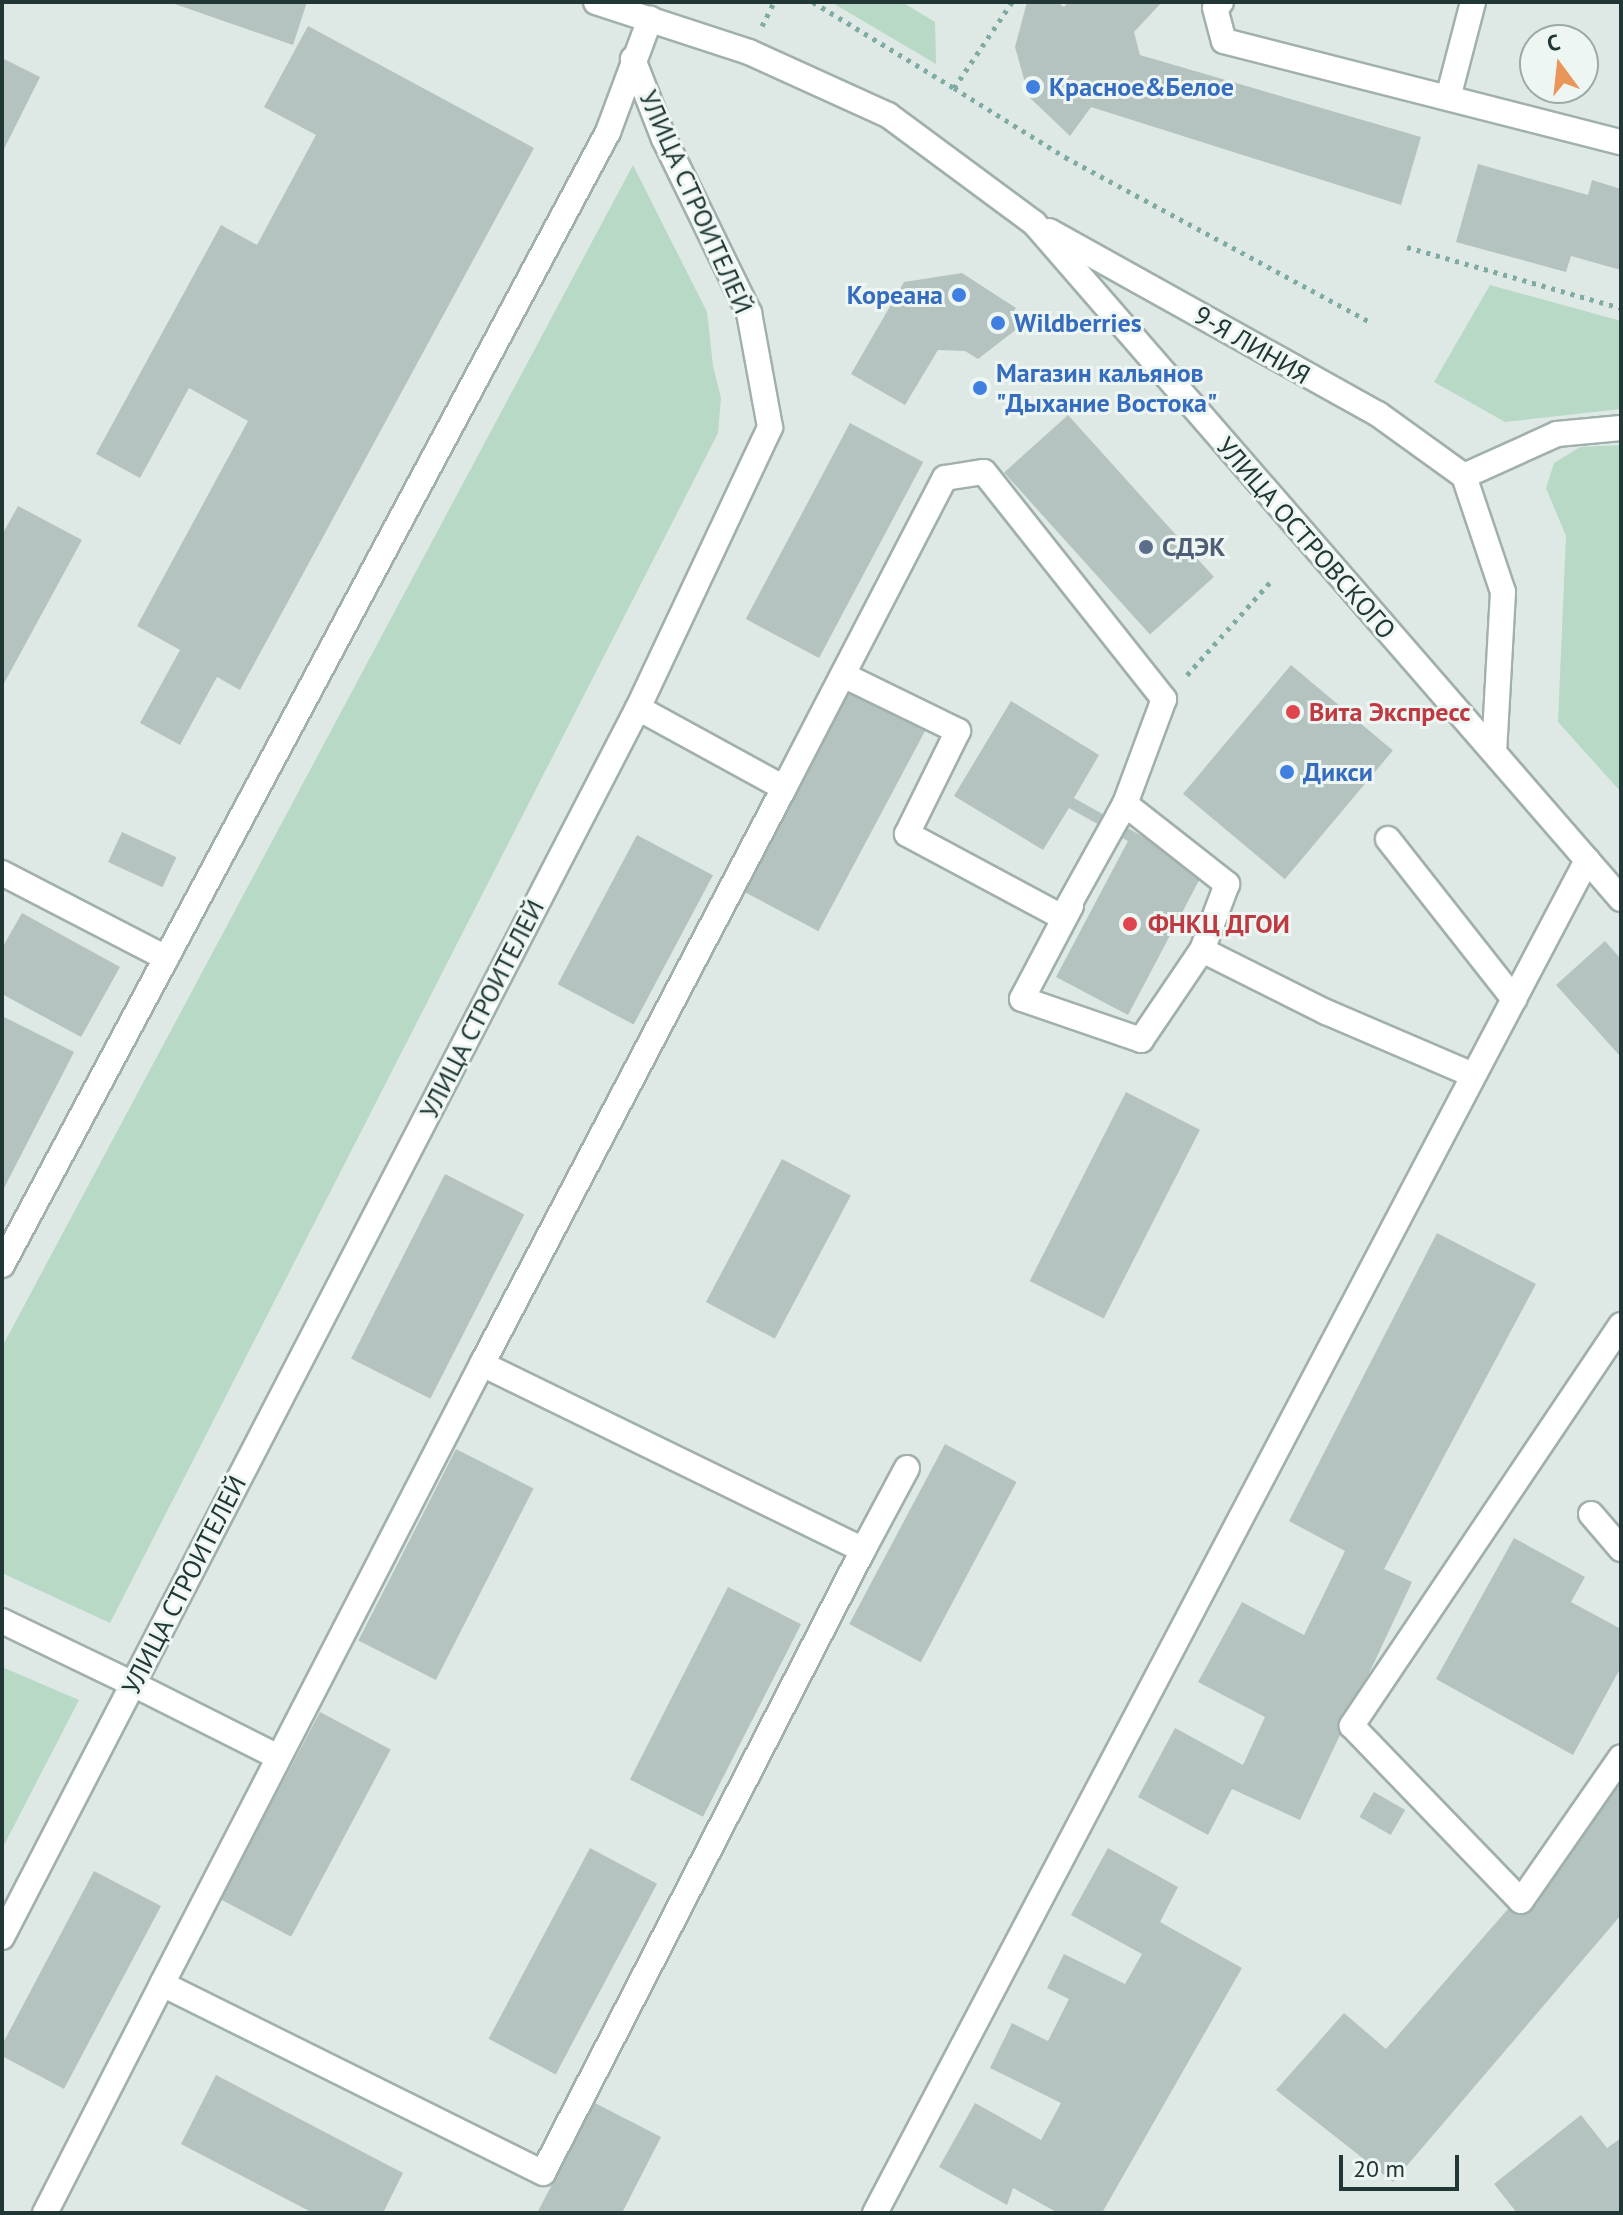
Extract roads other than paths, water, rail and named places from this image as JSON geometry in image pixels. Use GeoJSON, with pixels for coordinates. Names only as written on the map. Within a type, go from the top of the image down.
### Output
{"type":"FeatureCollection","features":[{"type":"Feature","properties":{"kind":"street","name":"УЛИЦА ОСТРОВСКОГО"},"geometry":{"type":"LineString","coordinates":[[596,2],[655,10],[888,115],[1034,223],[1621,899]]}},
{"type":"Feature","properties":{"kind":"street"},"geometry":{"type":"LineString","coordinates":[[1221,2],[1215,8],[1224,41],[1621,142]]}},
{"type":"Feature","properties":{"kind":"street"},"geometry":{"type":"LineString","coordinates":[[1448,98],[1473,2]]}},
{"type":"Feature","properties":{"kind":"street","name":"УЛИЦА СТРОИТЕЛЕЙ"},"geometry":{"type":"LineString","coordinates":[[2,1265],[608,132],[633,59],[655,10]]}},
{"type":"Feature","properties":{"kind":"street","name":"УЛИЦА СТРОИТЕЛЕЙ"},"geometry":{"type":"LineString","coordinates":[[2,1937],[638,708],[770,427],[749,313],[664,139],[633,59]]}},
{"type":"Feature","properties":{"kind":"street","name":"9-Я ЛИНИЯ"},"geometry":{"type":"LineString","coordinates":[[1034,223],[1378,414],[1464,476]]}},
{"type":"Feature","properties":{"kind":"street"},"geometry":{"type":"LineString","coordinates":[[1494,752],[1503,592],[1464,476],[1557,434],[1621,428]]}},
{"type":"Feature","properties":{"kind":"street"},"geometry":{"type":"LineString","coordinates":[[45,2213],[278,1757],[945,478],[984,472],[1164,699],[1125,804],[1022,999],[1141,1040],[1202,950],[1227,884],[1125,804]]}},
{"type":"Feature","properties":{"kind":"street"},"geometry":{"type":"LineString","coordinates":[[843,675],[958,731],[907,834],[1062,917],[1125,804]]}},
{"type":"Feature","properties":{"kind":"street"},"geometry":{"type":"LineString","coordinates":[[638,708],[784,788]]}},
{"type":"Feature","properties":{"kind":"street"},"geometry":{"type":"LineString","coordinates":[[1388,839],[1514,999]]}},
{"type":"Feature","properties":{"kind":"street"},"geometry":{"type":"LineString","coordinates":[[875,2213],[1587,860]]}},
{"type":"Feature","properties":{"kind":"street"},"geometry":{"type":"LineString","coordinates":[[2,873],[166,958]]}},
{"type":"Feature","properties":{"kind":"street"},"geometry":{"type":"LineString","coordinates":[[1202,950],[1326,1012],[1473,1075]]}},
{"type":"Feature","properties":{"kind":"street"},"geometry":{"type":"LineString","coordinates":[[1621,1325],[1352,1726],[1521,1901],[1621,1757]]}},
{"type":"Feature","properties":{"kind":"street"},"geometry":{"type":"LineString","coordinates":[[482,1364],[863,1550]]}},
{"type":"Feature","properties":{"kind":"street"},"geometry":{"type":"LineString","coordinates":[[162,1984],[543,2173],[907,1468]]}},
{"type":"Feature","properties":{"kind":"street"},"geometry":{"type":"LineString","coordinates":[[1591,1514],[1621,1549]]}},
{"type":"Feature","properties":{"kind":"street"},"geometry":{"type":"LineString","coordinates":[[2,1621],[278,1757]]}},
{"type":"Feature","properties":{"kind":"place","name":"Красное&Белое"},"geometry":{"type":"Point","coordinates":[1033,87]}},
{"type":"Feature","properties":{"kind":"place","name":"Кореана"},"geometry":{"type":"Point","coordinates":[959,295]}},
{"type":"Feature","properties":{"kind":"place","name":"Wildberries"},"geometry":{"type":"Point","coordinates":[998,323]}},
{"type":"Feature","properties":{"kind":"place","name":"Магазин кальянов \"Дыхание Востока\""},"geometry":{"type":"Point","coordinates":[980,388]}},
{"type":"Feature","properties":{"kind":"place","name":"СДЭК"},"geometry":{"type":"Point","coordinates":[1146,547]}},
{"type":"Feature","properties":{"kind":"place","name":"Вита Экспресс"},"geometry":{"type":"Point","coordinates":[1293,712]}},
{"type":"Feature","properties":{"kind":"place","name":"Дикси"},"geometry":{"type":"Point","coordinates":[1287,772]}},
{"type":"Feature","properties":{"kind":"place","name":"ФНКЦ ДГОИ"},"geometry":{"type":"Point","coordinates":[1130,924]}}]}
